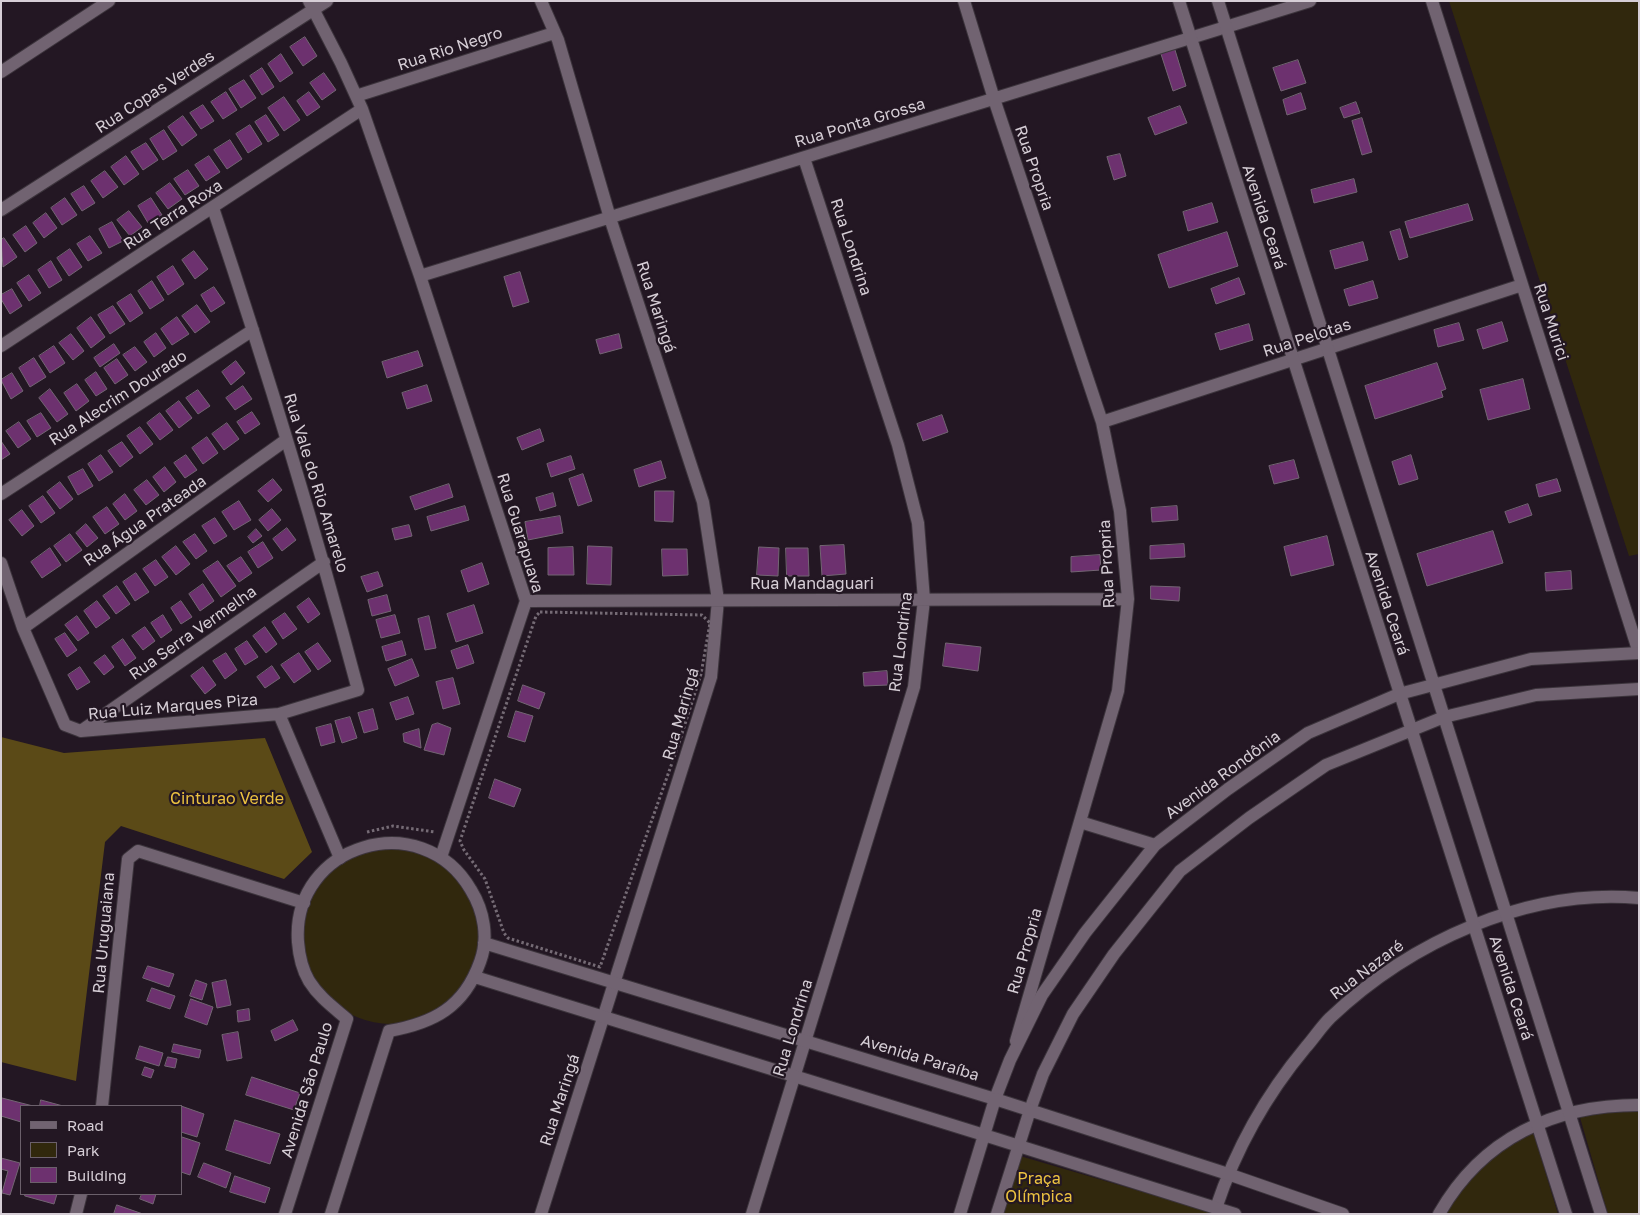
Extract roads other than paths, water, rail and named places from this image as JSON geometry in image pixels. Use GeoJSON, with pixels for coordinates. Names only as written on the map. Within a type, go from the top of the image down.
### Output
{"type":"FeatureCollection","features":[{"type":"Feature","properties":{"kind":"street"},"geometry":{"type":"LineString","coordinates":[[1,72],[108,1]]}},
{"type":"Feature","properties":{"kind":"street","name":"Rua Copas Verdes"},"geometry":{"type":"LineString","coordinates":[[1,210],[312,6],[327,1]]}},
{"type":"Feature","properties":{"kind":"street","name":"Rua Maringá"},"geometry":{"type":"LineString","coordinates":[[541,1],[554,33],[610,218],[703,502],[718,600],[711,677],[541,1214]]}},
{"type":"Feature","properties":{"kind":"street","name":"Rua Propria"},"geometry":{"type":"LineString","coordinates":[[964,1],[994,99],[1102,422],[1120,511],[1128,600],[1118,691],[1010,1060]]}},
{"type":"Feature","properties":{"kind":"street","name":"Avenida Ceará"},"geometry":{"type":"LineString","coordinates":[[1179,1],[1566,1214]]}},
{"type":"Feature","properties":{"kind":"street","name":"Avenida Ceará"},"geometry":{"type":"LineString","coordinates":[[1218,1],[1601,1214]]}},
{"type":"Feature","properties":{"kind":"street","name":"Rua Ponta Grossa"},"geometry":{"type":"LineString","coordinates":[[420,276],[1310,1]]}},
{"type":"Feature","properties":{"kind":"street","name":"Rua Murici"},"geometry":{"type":"LineString","coordinates":[[1432,1],[1639,653]]}},
{"type":"Feature","properties":{"kind":"street","name":"Rua Guarapuava"},"geometry":{"type":"LineString","coordinates":[[312,6],[362,109],[420,276],[526,601],[441,856]]}},
{"type":"Feature","properties":{"kind":"street","name":"Rua Rio Negro"},"geometry":{"type":"LineString","coordinates":[[356,96],[554,33]]}},
{"type":"Feature","properties":{"kind":"street","name":"Rua Terra Roxa"},"geometry":{"type":"LineString","coordinates":[[1,346],[362,109]]}},
{"type":"Feature","properties":{"kind":"street","name":"Rua Londrina"},"geometry":{"type":"LineString","coordinates":[[752,1214],[914,687],[924,600],[918,523],[898,445],[804,158]]}},
{"type":"Feature","properties":{"kind":"street","name":"Rua Vale do Rio Amarelo"},"geometry":{"type":"LineString","coordinates":[[213,208],[253,330],[324,562],[358,690],[279,714]]}},
{"type":"Feature","properties":{"kind":"street","name":"Rua Pelotas"},"geometry":{"type":"LineString","coordinates":[[1102,422],[1522,285]]}},
{"type":"Feature","properties":{"kind":"street","name":"Rua Alecrim Dourado"},"geometry":{"type":"LineString","coordinates":[[1,494],[253,330]]}},
{"type":"Feature","properties":{"kind":"street","name":"Rua Água Prateada"},"geometry":{"type":"LineString","coordinates":[[23,628],[286,440]]}},
{"type":"Feature","properties":{"kind":"street","name":"Rua Serra Vermelha"},"geometry":{"type":"LineString","coordinates":[[81,731],[324,562]]}},
{"type":"Feature","properties":{"kind":"street","name":"Rua Luiz Marques Piza"},"geometry":{"type":"LineString","coordinates":[[1,563],[23,628],[65,725],[81,731],[279,714]]}},
{"type":"Feature","properties":{"kind":"street","name":"Rua Mandaguari"},"geometry":{"type":"LineString","coordinates":[[526,601],[1128,600]]}},
{"type":"Feature","properties":{"kind":"street","name":"Avenida Rondônia"},"geometry":{"type":"LineString","coordinates":[[960,1214],[995,1099],[1010,1060],[1042,995],[1085,933],[1155,845],[1228,789],[1308,733],[1399,694],[1531,659],[1639,653]]}},
{"type":"Feature","properties":{"kind":"street"},"geometry":{"type":"LineString","coordinates":[[997,1214],[1018,1145],[1043,1074],[1073,1014],[1114,954],[1180,871],[1249,818],[1326,765],[1410,729],[1444,717],[1536,695],[1639,688]]}},
{"type":"Feature","properties":{"kind":"street"},"geometry":{"type":"LineString","coordinates":[[279,714],[340,858]]}},
{"type":"Feature","properties":{"kind":"street"},"geometry":{"type":"LineString","coordinates":[[1080,822],[1155,845]]}},
{"type":"Feature","properties":{"kind":"street","name":"Avenida São Paulo"},"geometry":{"type":"LineString","coordinates":[[286,1214],[347,1018],[319,995],[303,967],[298,935],[304,903],[320,875],[340,858],[360,848],[392,842],[426,848],[441,856],[463,875],[479,903],[484,930],[484,943],[475,977],[460,999],[439,1016],[414,1027],[389,1032],[331,1214]]}},
{"type":"Feature","properties":{"kind":"street","name":"Rua Uruguaiana"},"geometry":{"type":"LineString","coordinates":[[102,1105],[128,860],[138,851],[304,903]]}},
{"type":"Feature","properties":{"kind":"street","name":"Rua Nazaré"},"geometry":{"type":"LineString","coordinates":[[1216,1208],[1228,1174],[1254,1120],[1290,1067],[1330,1019],[1375,981],[1422,950],[1506,914],[1566,899],[1639,898]]}},
{"type":"Feature","properties":{"kind":"street","name":"Avenida Paraíba"},"geometry":{"type":"LineString","coordinates":[[484,943],[1030,1110],[1228,1174],[1343,1214]]}},
{"type":"Feature","properties":{"kind":"street"},"geometry":{"type":"LineString","coordinates":[[475,977],[1235,1214]]}},
{"type":"Feature","properties":{"kind":"street"},"geometry":{"type":"LineString","coordinates":[[1440,1214],[1452,1192],[1492,1150],[1538,1122],[1609,1105],[1639,1105]]}},
{"type":"Feature","properties":{"kind":"street"},"geometry":{"type":"LineString","coordinates":[[76,1214],[81,1195]]}},
{"type":"Feature","properties":{"kind":"park label","name":"Cinturao Verde"},"geometry":{"type":"Point","coordinates":[227,799]}},
{"type":"Feature","properties":{"kind":"park label","name":"Praça Olímpica"},"geometry":{"type":"Point","coordinates":[1039,1188]}}]}
